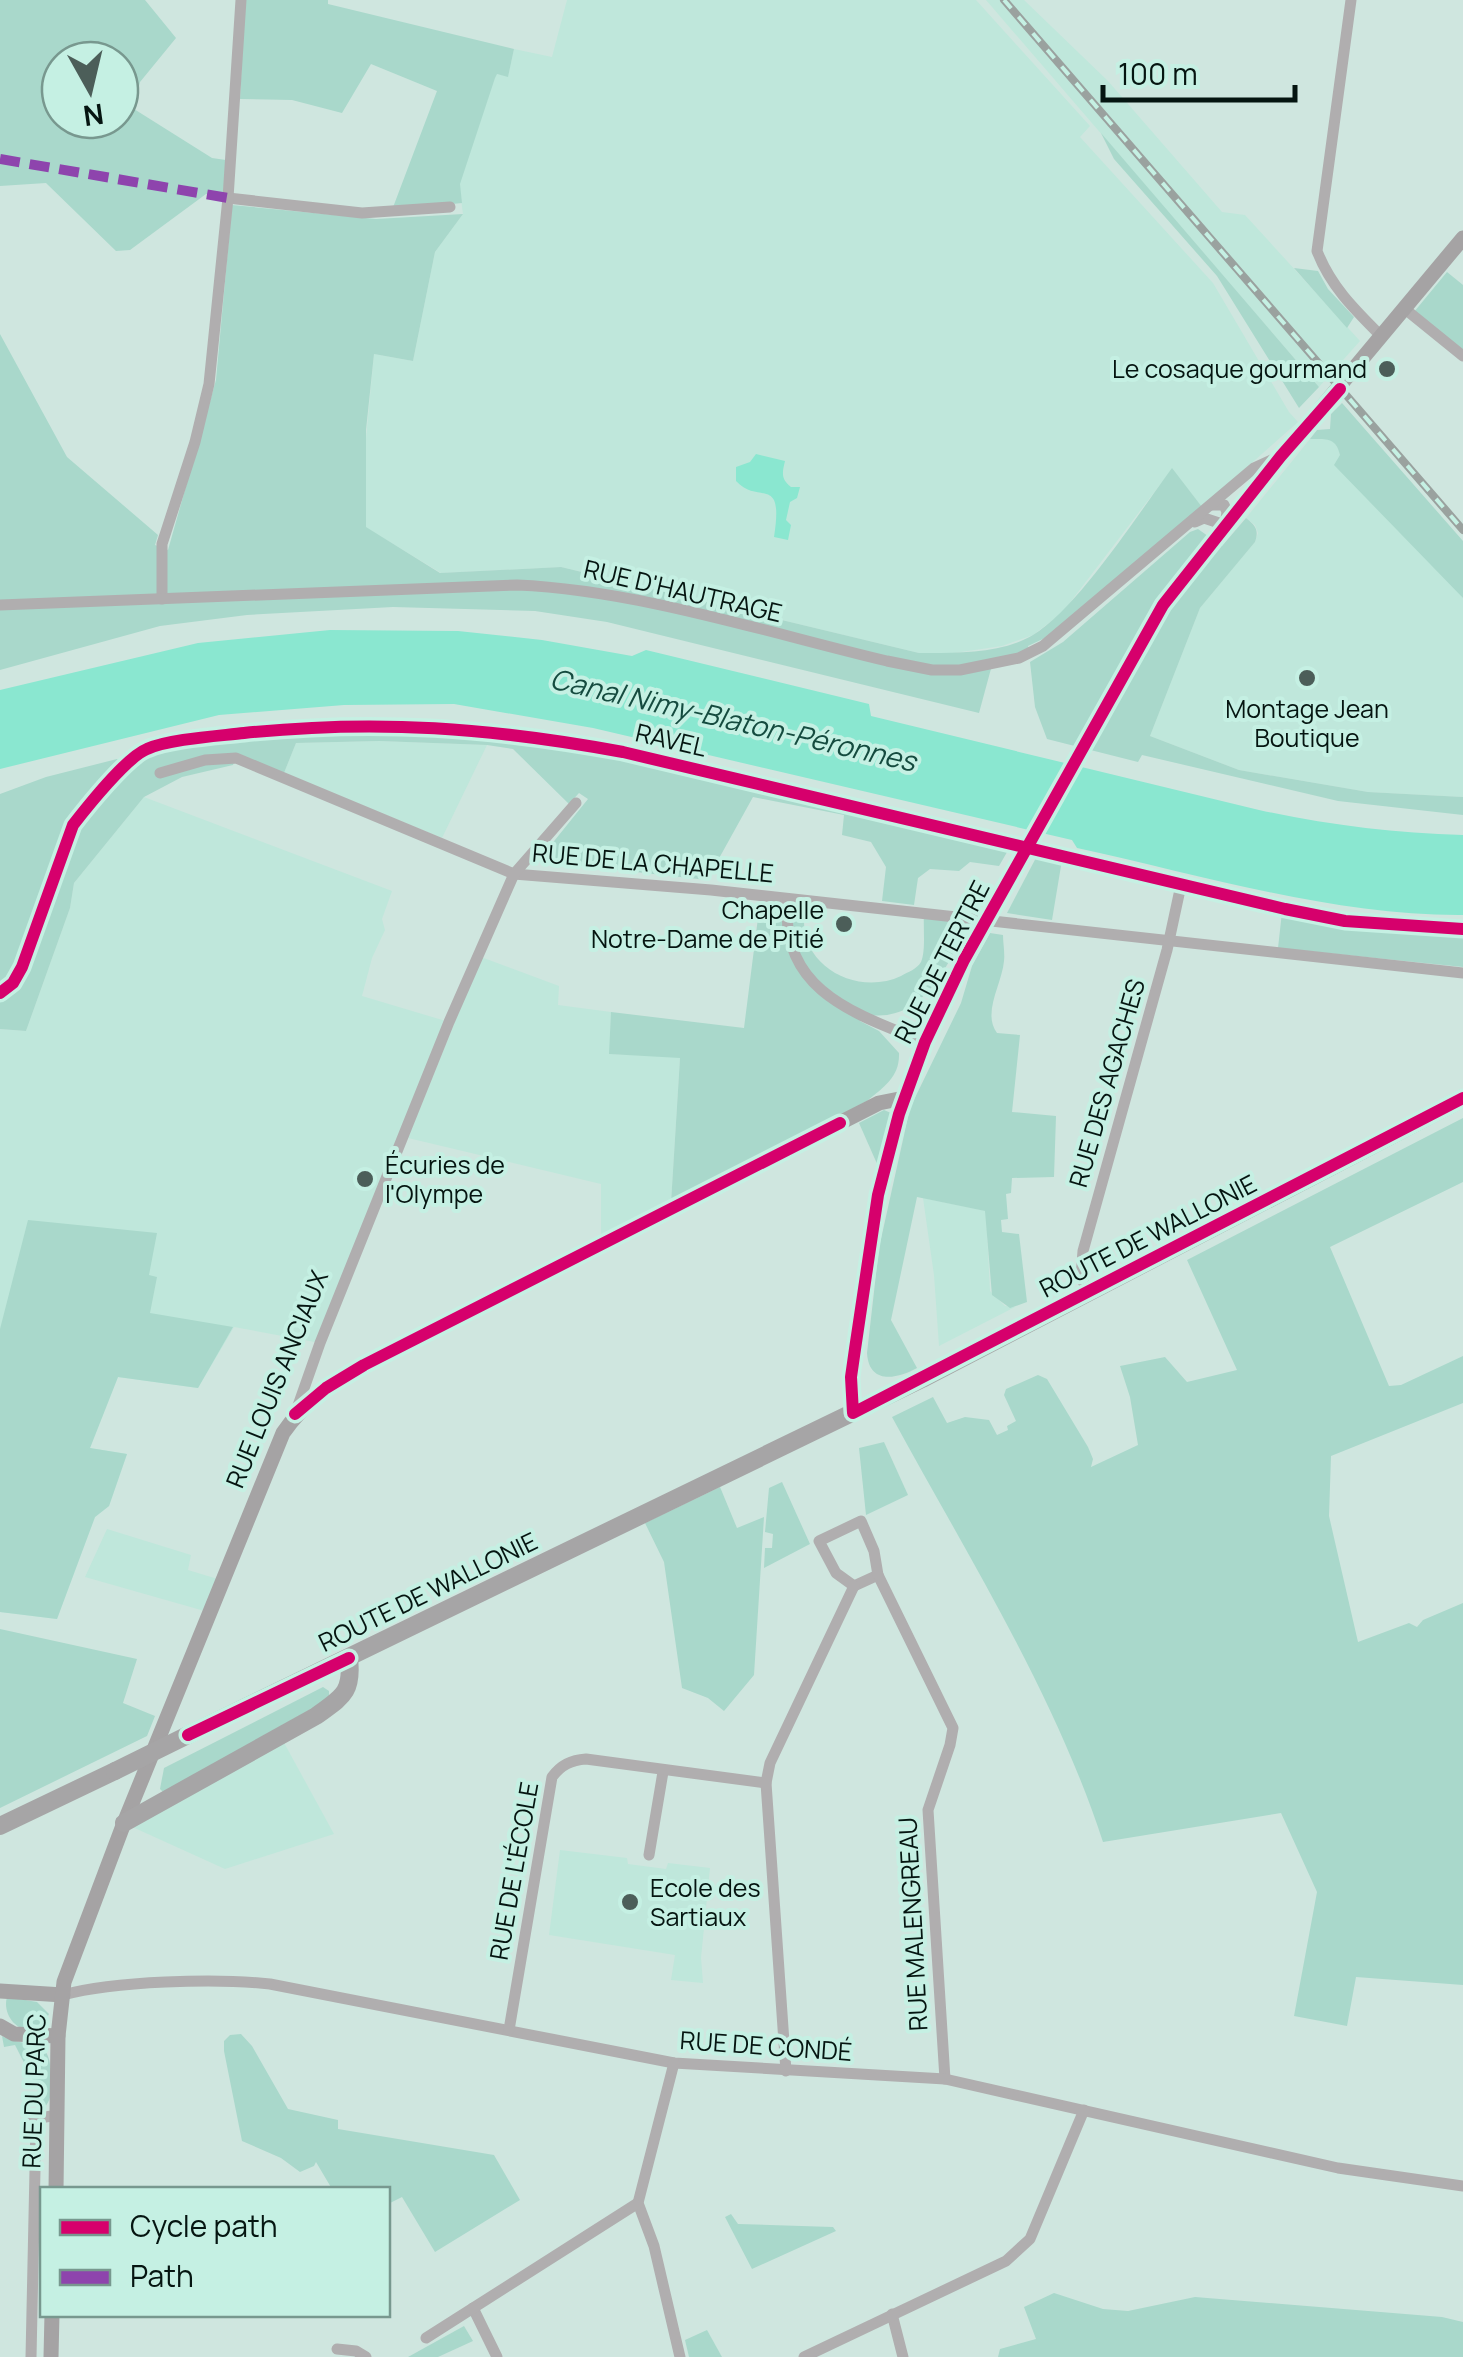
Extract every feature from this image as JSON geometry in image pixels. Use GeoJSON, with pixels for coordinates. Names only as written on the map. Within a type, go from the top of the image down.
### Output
{"type":"FeatureCollection","features":[{"type":"Feature","properties":{"kind":"main road","name":"ROUTE DE WALLONIE"},"geometry":{"type":"LineString","coordinates":[[0,1826],[853,1412],[1463,1098]]}},
{"type":"Feature","properties":{"kind":"main road"},"geometry":{"type":"LineString","coordinates":[[124,1823],[340,1700],[351,1677],[349,1658]]}},
{"type":"Feature","properties":{"kind":"street"},"geometry":{"type":"LineString","coordinates":[[162,599],[162,544],[209,384],[228,198],[240,0]]}},
{"type":"Feature","properties":{"kind":"street"},"geometry":{"type":"LineString","coordinates":[[1351,0],[1317,251],[1342,296],[1382,337]]}},
{"type":"Feature","properties":{"kind":"street"},"geometry":{"type":"LineString","coordinates":[[228,198],[362,213],[450,207]]}},
{"type":"Feature","properties":{"kind":"street","name":"RUE DE TERTRE"},"geometry":{"type":"LineString","coordinates":[[853,1412],[851,1376],[871,1232],[904,1098],[925,1042],[964,960],[1163,605],[1463,238]]}},
{"type":"Feature","properties":{"kind":"street"},"geometry":{"type":"LineString","coordinates":[[1405,309],[1463,356]]}},
{"type":"Feature","properties":{"kind":"street","name":"RUE D'HAUTRAGE"},"geometry":{"type":"LineString","coordinates":[[0,605],[561,586],[886,662],[932,670],[960,670],[1019,658],[1058,636],[1254,468],[1282,456]]}},
{"type":"Feature","properties":{"kind":"street"},"geometry":{"type":"LineString","coordinates":[[1191,524],[1204,518],[1226,524],[1224,506],[1212,505]]}},
{"type":"Feature","properties":{"kind":"street","name":"RUE DE LA CHAPELLE"},"geometry":{"type":"LineString","coordinates":[[160,773],[214,758],[236,758],[514,874],[788,898],[1463,973]]}},
{"type":"Feature","properties":{"kind":"street","name":"RUE LOUIS ANCIAUX"},"geometry":{"type":"LineString","coordinates":[[63,1995],[64,1982],[124,1823],[282,1433],[295,1414],[449,1022],[514,874],[576,802]]}},
{"type":"Feature","properties":{"kind":"street","name":"RUE DES AGACHES"},"geometry":{"type":"LineString","coordinates":[[1088,1292],[1081,1278],[1083,1251],[1181,885]]}},
{"type":"Feature","properties":{"kind":"street"},"geometry":{"type":"LineString","coordinates":[[788,898],[790,948],[813,983],[856,1014],[925,1042]]}},
{"type":"Feature","properties":{"kind":"street"},"geometry":{"type":"LineString","coordinates":[[295,1414],[326,1388],[364,1365],[879,1103],[904,1098]]}},
{"type":"Feature","properties":{"kind":"street","name":"RUE MALENGREAU"},"geometry":{"type":"LineString","coordinates":[[854,1586],[836,1574],[819,1541],[861,1521],[874,1550],[878,1575],[952,1728],[928,1810],[945,2079]]}},
{"type":"Feature","properties":{"kind":"street"},"geometry":{"type":"LineString","coordinates":[[786,2071],[766,1783],[770,1763],[854,1586],[878,1575]]}},
{"type":"Feature","properties":{"kind":"street","name":"RUE DE L'ÉCOLE"},"geometry":{"type":"LineString","coordinates":[[509,2030],[552,1777],[564,1765],[576,1760],[766,1783]]}},
{"type":"Feature","properties":{"kind":"street"},"geometry":{"type":"LineString","coordinates":[[650,1855],[663,1772]]}},
{"type":"Feature","properties":{"kind":"street","name":"RUE DE CONDÉ"},"geometry":{"type":"LineString","coordinates":[[63,1995],[88,1988],[256,1982],[674,2063],[945,2079],[1338,2168],[1463,2186]]}},
{"type":"Feature","properties":{"kind":"street"},"geometry":{"type":"LineString","coordinates":[[0,1991],[63,1995]]}},
{"type":"Feature","properties":{"kind":"street","name":"RUE DU PARC"},"geometry":{"type":"LineString","coordinates":[[56,2187],[58,2036],[63,1995]]}},
{"type":"Feature","properties":{"kind":"street"},"geometry":{"type":"LineString","coordinates":[[0,2026],[14,2034],[58,2036]]}},
{"type":"Feature","properties":{"kind":"street"},"geometry":{"type":"LineString","coordinates":[[674,2063],[638,2203],[654,2246],[680,2357]]}},
{"type":"Feature","properties":{"kind":"street"},"geometry":{"type":"LineString","coordinates":[[804,2357],[1006,2261],[1025,2246],[1084,2110]]}},
{"type":"Feature","properties":{"kind":"street","name":"RUE DU PARC"},"geometry":{"type":"LineString","coordinates":[[30,2357],[36,2123],[33,2118],[58,2116]]}},
{"type":"Feature","properties":{"kind":"street"},"geometry":{"type":"LineString","coordinates":[[426,2338],[638,2203]]}},
{"type":"Feature","properties":{"kind":"street"},"geometry":{"type":"LineString","coordinates":[[473,2308],[497,2357]]}},
{"type":"Feature","properties":{"kind":"street"},"geometry":{"type":"LineString","coordinates":[[892,2314],[903,2357]]}},
{"type":"Feature","properties":{"kind":"street"},"geometry":{"type":"LineString","coordinates":[[51,2357],[52,2317]]}},
{"type":"Feature","properties":{"kind":"street"},"geometry":{"type":"LineString","coordinates":[[337,2349],[356,2351],[366,2357]]}},
{"type":"Feature","properties":{"kind":"shaded area"},"geometry":{"type":"Polygon","coordinates":[[[0,0],[145,0],[176,38],[140,82],[140,40],[40,40],[40,140],[140,140],[140,113],[212,158],[226,160],[223,197],[206,194],[130,250],[116,251],[46,183],[0,186],[0,0]]]}},
{"type":"Feature","properties":{"kind":"shaded area"},"geometry":{"type":"Polygon","coordinates":[[[245,0],[328,0],[328,4],[514,49],[508,77],[497,74],[495,78],[460,184],[462,203],[392,210],[437,91],[371,64],[342,113],[292,100],[240,99],[245,0]]]}},
{"type":"Feature","properties":{"kind":"shaded area"},"geometry":{"type":"Polygon","coordinates":[[[567,0],[976,0],[1090,126],[1080,137],[1213,283],[1298,422],[1202,507],[1172,469],[1062,613],[1033,635],[1002,646],[919,653],[561,567],[441,573],[365,527],[366,438],[374,354],[413,361],[435,252],[463,214],[459,184],[496,74],[508,76],[514,49],[552,57],[567,0]]]}},
{"type":"Feature","properties":{"kind":"shaded area"},"geometry":{"type":"Polygon","coordinates":[[[986,0],[1024,0],[1108,81],[1222,212],[1245,215],[1360,341],[1319,387],[986,0]]]}},
{"type":"Feature","properties":{"kind":"shaded area"},"geometry":{"type":"Polygon","coordinates":[[[1101,133],[1319,387],[1299,408],[1217,276],[1114,159],[1101,133]]]}},
{"type":"Feature","properties":{"kind":"shaded area"},"geometry":{"type":"Polygon","coordinates":[[[232,205],[376,219],[463,214],[435,252],[413,361],[374,354],[366,430],[366,527],[440,573],[561,567],[919,653],[977,651],[1020,641],[1050,622],[1107,559],[1172,468],[1202,507],[1049,636],[1028,646],[1030,652],[992,665],[979,713],[607,622],[535,611],[393,607],[247,615],[160,626],[0,670],[0,334],[67,457],[158,535],[155,545],[168,550],[216,380],[232,205]]]}},
{"type":"Feature","properties":{"kind":"shaded area"},"geometry":{"type":"Polygon","coordinates":[[[1294,268],[1318,271],[1328,289],[1354,317],[1347,328],[1294,268]]]}},
{"type":"Feature","properties":{"kind":"shaded area"},"geometry":{"type":"Polygon","coordinates":[[[1447,272],[1463,285],[1463,352],[1414,312],[1447,272]]]}},
{"type":"Feature","properties":{"kind":"shaded area"},"geometry":{"type":"Polygon","coordinates":[[[1342,403],[1463,541],[1463,598],[1334,465],[1340,455],[1336,445],[1325,439],[1310,439],[1317,430],[1330,429],[1331,414],[1342,403]]]}},
{"type":"Feature","properties":{"kind":"shaded area"},"geometry":{"type":"Polygon","coordinates":[[[1310,439],[1331,439],[1338,444],[1340,455],[1463,598],[1463,797],[1368,792],[1239,770],[1150,736],[1200,608],[1255,542],[1255,525],[1246,518],[1310,439]]]}},
{"type":"Feature","properties":{"kind":"shaded area"},"geometry":{"type":"Polygon","coordinates":[[[1246,518],[1256,528],[1255,542],[1200,608],[1150,736],[1239,770],[1368,792],[1463,797],[1463,815],[1338,801],[1142,755],[1138,762],[1047,739],[1035,707],[1030,662],[1063,642],[1190,532],[1198,529],[1222,546],[1246,518]]]}},
{"type":"Feature","properties":{"kind":"shaded area"},"geometry":{"type":"Polygon","coordinates":[[[361,728],[449,730],[524,738],[623,756],[1010,847],[999,866],[970,862],[959,871],[930,869],[918,878],[914,905],[882,901],[886,867],[871,842],[842,835],[844,815],[753,797],[707,880],[538,861],[588,799],[579,793],[569,804],[513,749],[379,741],[296,743],[284,773],[237,756],[233,765],[182,777],[144,797],[74,883],[70,908],[26,1031],[0,1029],[0,794],[46,777],[117,759],[130,768],[151,756],[208,740],[361,728]]]}},
{"type":"Feature","properties":{"kind":"shaded area"},"geometry":{"type":"Polygon","coordinates":[[[296,743],[487,745],[442,838],[284,773],[296,743]]]}},
{"type":"Feature","properties":{"kind":"shaded area"},"geometry":{"type":"Polygon","coordinates":[[[144,797],[392,891],[382,919],[385,930],[372,958],[362,996],[449,1022],[320,1343],[234,1327],[198,1388],[118,1377],[90,1448],[127,1454],[109,1506],[95,1517],[57,1619],[0,1612],[0,1029],[26,1031],[70,908],[74,883],[144,797]]]}},
{"type":"Feature","properties":{"kind":"shaded area"},"geometry":{"type":"Polygon","coordinates":[[[1038,854],[1062,860],[1052,920],[1007,913],[1038,854]]]}},
{"type":"Feature","properties":{"kind":"shaded area"},"geometry":{"type":"Polygon","coordinates":[[[759,910],[796,914],[804,919],[812,951],[823,964],[851,980],[868,982],[901,976],[921,962],[924,914],[970,919],[943,972],[918,1001],[902,1011],[864,1014],[860,1021],[879,1031],[899,1053],[897,1069],[885,1086],[867,1101],[671,1203],[680,1058],[609,1054],[611,1012],[744,1028],[759,910]]]}},
{"type":"Feature","properties":{"kind":"shaded area"},"geometry":{"type":"Polygon","coordinates":[[[1282,912],[1377,931],[1463,937],[1463,967],[1278,948],[1282,912]]]}},
{"type":"Feature","properties":{"kind":"shaded area"},"geometry":{"type":"Polygon","coordinates":[[[990,933],[1003,935],[1004,955],[992,1007],[993,1025],[997,1033],[1020,1035],[1012,1112],[1056,1116],[1054,1177],[1012,1178],[1011,1193],[1006,1194],[1008,1219],[1001,1220],[1002,1232],[1019,1234],[1027,1302],[1010,1308],[992,1295],[985,1211],[917,1197],[891,1320],[917,1368],[885,1377],[873,1370],[867,1353],[879,1248],[910,1108],[990,933]]]}},
{"type":"Feature","properties":{"kind":"shaded area"},"geometry":{"type":"Polygon","coordinates":[[[481,957],[559,986],[558,1005],[611,1012],[610,1054],[680,1057],[671,1203],[601,1239],[601,1184],[408,1138],[481,957]]]}},
{"type":"Feature","properties":{"kind":"shaded area"},"geometry":{"type":"Polygon","coordinates":[[[884,1110],[893,1118],[878,1166],[859,1123],[884,1110]]]}},
{"type":"Feature","properties":{"kind":"shaded area"},"geometry":{"type":"Polygon","coordinates":[[[1463,1118],[1463,1182],[1330,1247],[1389,1386],[1401,1385],[1463,1356],[1463,1403],[1331,1456],[1329,1516],[1358,1642],[1409,1623],[1417,1627],[1423,1620],[1463,1603],[1463,1985],[1356,1977],[1347,2026],[1294,2016],[1317,1892],[1281,1813],[1103,1842],[1083,1786],[1034,1678],[892,1417],[933,1397],[947,1423],[965,1417],[989,1420],[997,1435],[1016,1421],[1004,1395],[1006,1389],[1038,1375],[1047,1379],[1088,1447],[1093,1459],[1091,1467],[1138,1445],[1120,1366],[1165,1357],[1187,1382],[1237,1370],[1187,1260],[1463,1118]]]}},
{"type":"Feature","properties":{"kind":"shaded area"},"geometry":{"type":"Polygon","coordinates":[[[923,1198],[986,1211],[990,1291],[1005,1306],[1015,1307],[939,1346],[934,1275],[923,1198]]]}},
{"type":"Feature","properties":{"kind":"shaded area"},"geometry":{"type":"Polygon","coordinates":[[[28,1220],[157,1233],[149,1275],[157,1277],[150,1313],[233,1327],[198,1388],[118,1377],[90,1448],[127,1454],[109,1506],[95,1517],[57,1619],[0,1612],[0,1329],[28,1220]]]}},
{"type":"Feature","properties":{"kind":"shaded area"},"geometry":{"type":"Polygon","coordinates":[[[884,1442],[908,1495],[866,1515],[859,1448],[884,1442]]]}},
{"type":"Feature","properties":{"kind":"shaded area"},"geometry":{"type":"Polygon","coordinates":[[[782,1482],[810,1544],[764,1568],[765,1548],[772,1548],[773,1534],[765,1532],[769,1488],[782,1482]]]}},
{"type":"Feature","properties":{"kind":"shaded area"},"geometry":{"type":"Polygon","coordinates":[[[720,1487],[737,1528],[764,1517],[754,1675],[724,1711],[708,1698],[682,1688],[664,1562],[645,1523],[720,1487]]]}},
{"type":"Feature","properties":{"kind":"shaded area"},"geometry":{"type":"Polygon","coordinates":[[[107,1529],[191,1555],[188,1570],[221,1580],[208,1612],[85,1577],[107,1529]]]}},
{"type":"Feature","properties":{"kind":"shaded area"},"geometry":{"type":"Polygon","coordinates":[[[0,1629],[137,1659],[123,1703],[155,1716],[147,1736],[0,1808],[0,1629]]]}},
{"type":"Feature","properties":{"kind":"shaded area"},"geometry":{"type":"Polygon","coordinates":[[[323,1687],[329,1691],[329,1699],[163,1792],[160,1789],[164,1768],[323,1687]]]}},
{"type":"Feature","properties":{"kind":"shaded area"},"geometry":{"type":"Polygon","coordinates":[[[282,1739],[334,1834],[225,1869],[128,1825],[282,1739]]]}},
{"type":"Feature","properties":{"kind":"shaded area","name":"Ecole des Sartiaux"},"geometry":{"type":"Polygon","coordinates":[[[560,1850],[627,1858],[628,1864],[666,1869],[668,1863],[710,1868],[701,1958],[703,1983],[671,1980],[675,1955],[549,1935],[560,1850]]]}},
{"type":"Feature","properties":{"kind":"shaded area"},"geometry":{"type":"Polygon","coordinates":[[[7,1997],[37,2002],[49,2014],[34,2029],[19,2027],[8,2014],[7,1997]]]}},
{"type":"Feature","properties":{"kind":"shaded area"},"geometry":{"type":"Polygon","coordinates":[[[241,2034],[252,2046],[288,2109],[338,2120],[338,2129],[494,2155],[520,2200],[435,2252],[402,2197],[390,2203],[390,2187],[331,2187],[316,2162],[300,2172],[281,2158],[242,2141],[224,2051],[224,2041],[230,2035],[241,2034]]]}},
{"type":"Feature","properties":{"kind":"shaded area"},"geometry":{"type":"Polygon","coordinates":[[[2,2036],[37,2046],[47,2054],[51,2088],[45,2107],[32,2101],[42,2098],[15,2045],[4,2047],[2,2036]]]}},
{"type":"Feature","properties":{"kind":"shaded area"},"geometry":{"type":"Polygon","coordinates":[[[731,2214],[738,2224],[833,2227],[836,2231],[752,2269],[725,2217],[731,2214]]]}},
{"type":"Feature","properties":{"kind":"shaded area"},"geometry":{"type":"Polygon","coordinates":[[[1054,2293],[1103,2309],[1128,2311],[1195,2297],[1442,2317],[1463,2322],[1463,2357],[998,2357],[1000,2349],[1036,2339],[1024,2307],[1054,2293]]]}},
{"type":"Feature","properties":{"kind":"shaded area"},"geometry":{"type":"Polygon","coordinates":[[[464,2326],[473,2341],[438,2357],[408,2357],[464,2326]]]}},
{"type":"Feature","properties":{"kind":"shaded area"},"geometry":{"type":"Polygon","coordinates":[[[707,2330],[722,2357],[689,2357],[685,2340],[707,2330]]]}},
{"type":"Feature","properties":{"kind":"water"},"geometry":{"type":"Polygon","coordinates":[[[756,454],[785,461],[785,481],[791,487],[800,487],[797,498],[790,502],[786,520],[791,525],[788,540],[774,537],[776,505],[772,498],[736,481],[736,467],[750,462],[756,454]]]}},
{"type":"Feature","properties":{"kind":"water","name":"Canal Nimy-Blaton-Péronnes"},"geometry":{"type":"Polygon","coordinates":[[[330,630],[458,631],[542,640],[632,656],[646,650],[869,704],[871,716],[1259,810],[1360,827],[1463,835],[1463,915],[1366,909],[1268,892],[1077,848],[1072,840],[593,728],[454,704],[344,705],[219,715],[0,769],[0,690],[198,643],[330,630]]]}},
{"type":"Feature","properties":{"kind":"railway"},"geometry":{"type":"LineString","coordinates":[[1004,0],[1463,530]]}},
{"type":"Feature","properties":{"kind":"marked path"},"geometry":{"type":"LineString","coordinates":[[0,159],[228,198]]}},
{"type":"Feature","properties":{"kind":"cycle path"},"geometry":{"type":"LineString","coordinates":[[1340,389],[1281,456],[1163,605],[964,960],[925,1042],[899,1114],[878,1195],[851,1377],[853,1413],[1463,1098]]}},
{"type":"Feature","properties":{"kind":"cycle path","name":"RAVEL"},"geometry":{"type":"LineString","coordinates":[[0,993],[13,983],[22,967],[73,825],[129,762],[147,749],[194,738],[293,729],[435,728],[623,752],[1285,909],[1345,921],[1463,929]]}},
{"type":"Feature","properties":{"kind":"cycle path"},"geometry":{"type":"LineString","coordinates":[[295,1414],[326,1388],[364,1365],[840,1123]]}},
{"type":"Feature","properties":{"kind":"cycle path"},"geometry":{"type":"LineString","coordinates":[[188,1735],[349,1658]]}},
{"type":"Feature","properties":{"kind":"place","name":"Le cosaque gourmand"},"geometry":{"type":"Point","coordinates":[1387,369]}},
{"type":"Feature","properties":{"kind":"place","name":"Montage Jean Boutique"},"geometry":{"type":"Point","coordinates":[1307,678]}},
{"type":"Feature","properties":{"kind":"place","name":"Chapelle Notre-Dame de Pitié"},"geometry":{"type":"Point","coordinates":[844,924]}},
{"type":"Feature","properties":{"kind":"place","name":"Écuries de l'Olympe"},"geometry":{"type":"Point","coordinates":[365,1179]}},
{"type":"Feature","properties":{"kind":"place","name":"Ecole des Sartiaux"},"geometry":{"type":"Point","coordinates":[630,1902]}}]}
